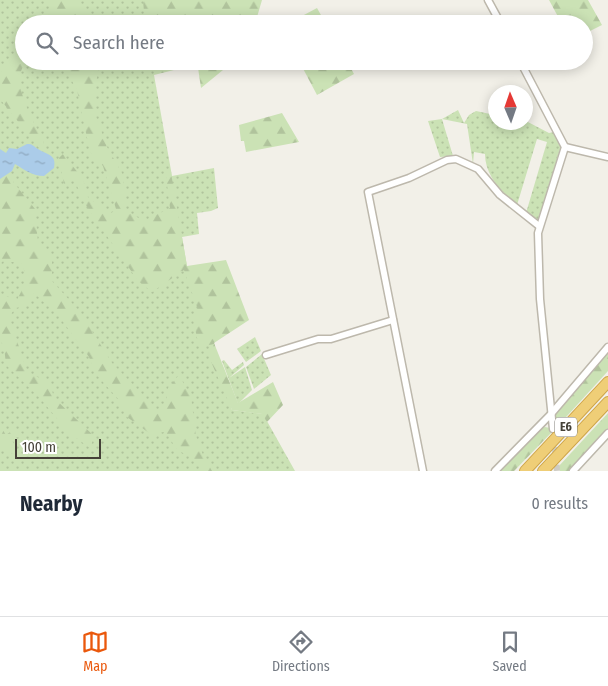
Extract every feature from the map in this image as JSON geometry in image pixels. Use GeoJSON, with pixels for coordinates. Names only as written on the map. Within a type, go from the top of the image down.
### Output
{"type":"FeatureCollection","features":[{"type":"Feature","properties":{"kind":"highway","name":"E6"},"geometry":{"type":"LineString","coordinates":[[524,471],[608,382]]}},
{"type":"Feature","properties":{"kind":"highway","name":"E6"},"geometry":{"type":"LineString","coordinates":[[543,471],[608,402]]}},
{"type":"Feature","properties":{"kind":"street"},"geometry":{"type":"LineString","coordinates":[[488,0],[496,15]]}},
{"type":"Feature","properties":{"kind":"street"},"geometry":{"type":"LineString","coordinates":[[525,70],[565,147],[539,226],[537,254],[553,430]]}},
{"type":"Feature","properties":{"kind":"street"},"geometry":{"type":"LineString","coordinates":[[565,147],[608,157]]}},
{"type":"Feature","properties":{"kind":"street"},"geometry":{"type":"LineString","coordinates":[[423,471],[368,192],[409,178],[447,160],[456,159],[478,169],[500,195],[539,226]]}},
{"type":"Feature","properties":{"kind":"street"},"geometry":{"type":"LineString","coordinates":[[266,355],[318,339],[331,339],[394,320]]}},
{"type":"Feature","properties":{"kind":"street"},"geometry":{"type":"LineString","coordinates":[[495,471],[551,414],[608,347]]}},
{"type":"Feature","properties":{"kind":"street"},"geometry":{"type":"LineString","coordinates":[[573,471],[608,432]]}},
{"type":"Feature","properties":{"kind":"green space"},"geometry":{"type":"Polygon","coordinates":[[[0,0],[170,0],[171,15],[15,15],[15,70],[174,70],[154,75],[172,176],[214,168],[218,208],[197,213],[199,234],[182,237],[187,266],[214,343],[232,410],[263,414],[295,471],[0,471],[0,0]]]}},
{"type":"Feature","properties":{"kind":"green space"},"geometry":{"type":"Polygon","coordinates":[[[50,0],[79,0],[88,15],[48,15],[51,10],[50,0]]]}},
{"type":"Feature","properties":{"kind":"green space"},"geometry":{"type":"Polygon","coordinates":[[[143,0],[262,0],[258,15],[144,15],[143,0]]]}},
{"type":"Feature","properties":{"kind":"green space"},"geometry":{"type":"Polygon","coordinates":[[[549,0],[588,0],[602,25],[593,30],[593,15],[557,15],[549,0]]]}},
{"type":"Feature","properties":{"kind":"green space"},"geometry":{"type":"Polygon","coordinates":[[[317,8],[321,15],[304,15],[317,8]]]}},
{"type":"Feature","properties":{"kind":"green space"},"geometry":{"type":"Polygon","coordinates":[[[15,56],[15,70],[22,70],[20,77],[24,100],[44,143],[40,149],[0,99],[0,73],[15,56]]]}},
{"type":"Feature","properties":{"kind":"green space"},"geometry":{"type":"Polygon","coordinates":[[[66,70],[98,70],[94,93],[94,111],[107,147],[123,175],[126,211],[144,221],[170,208],[166,176],[171,173],[187,266],[226,260],[249,320],[214,343],[238,403],[273,382],[283,405],[267,422],[262,414],[232,410],[209,357],[214,344],[199,347],[193,319],[199,313],[184,270],[152,292],[138,281],[85,204],[74,179],[64,184],[59,158],[63,154],[83,179],[88,197],[109,215],[116,209],[103,166],[90,152],[77,90],[66,70]]]}},
{"type":"Feature","properties":{"kind":"green space"},"geometry":{"type":"Polygon","coordinates":[[[198,70],[223,70],[201,88],[198,70]]]}},
{"type":"Feature","properties":{"kind":"green space"},"geometry":{"type":"Polygon","coordinates":[[[304,70],[352,70],[354,74],[317,95],[304,70]]]}},
{"type":"Feature","properties":{"kind":"green space"},"geometry":{"type":"Polygon","coordinates":[[[458,110],[464,123],[469,115],[476,111],[488,114],[488,130],[533,130],[533,125],[549,133],[554,132],[561,146],[538,221],[526,213],[547,142],[537,139],[517,205],[504,194],[490,175],[485,154],[474,152],[473,164],[467,124],[442,119],[458,110]]]}},
{"type":"Feature","properties":{"kind":"green space"},"geometry":{"type":"Polygon","coordinates":[[[282,113],[299,142],[246,152],[244,141],[241,141],[239,125],[282,113]]]}},
{"type":"Feature","properties":{"kind":"green space"},"geometry":{"type":"Polygon","coordinates":[[[442,119],[453,156],[440,157],[428,121],[442,119]]]}},
{"type":"Feature","properties":{"kind":"green space"},"geometry":{"type":"Polygon","coordinates":[[[9,173],[14,183],[35,209],[38,244],[52,258],[52,281],[80,312],[112,363],[157,410],[166,404],[168,388],[179,375],[191,397],[196,436],[203,455],[212,471],[203,471],[195,460],[176,448],[164,432],[158,433],[156,438],[127,417],[119,400],[95,373],[89,357],[58,315],[34,293],[28,305],[16,308],[9,316],[27,372],[50,383],[54,398],[94,436],[90,448],[68,432],[40,398],[6,365],[4,346],[0,341],[0,294],[17,300],[25,277],[21,263],[3,261],[0,264],[0,179],[9,173]]]}},
{"type":"Feature","properties":{"kind":"green space"},"geometry":{"type":"Polygon","coordinates":[[[255,337],[261,351],[246,362],[237,349],[255,337]]]}},
{"type":"Feature","properties":{"kind":"green space"},"geometry":{"type":"Polygon","coordinates":[[[608,352],[608,371],[556,428],[555,414],[608,352]]]}},
{"type":"Feature","properties":{"kind":"green space"},"geometry":{"type":"Polygon","coordinates":[[[262,354],[271,375],[254,389],[246,367],[262,354]]]}},
{"type":"Feature","properties":{"kind":"green space"},"geometry":{"type":"Polygon","coordinates":[[[224,360],[232,370],[243,362],[244,365],[229,378],[245,367],[252,390],[238,404],[222,361],[224,360]]]}},
{"type":"Feature","properties":{"kind":"green space"},"geometry":{"type":"Polygon","coordinates":[[[608,413],[608,431],[569,471],[560,471],[558,467],[608,413]]]}},
{"type":"Feature","properties":{"kind":"green space"},"geometry":{"type":"Polygon","coordinates":[[[0,426],[6,435],[13,430],[23,434],[26,438],[14,437],[12,440],[20,457],[17,458],[7,449],[0,449],[0,426]]]}},
{"type":"Feature","properties":{"kind":"green space"},"geometry":{"type":"Polygon","coordinates":[[[541,428],[550,428],[552,432],[514,471],[499,471],[541,428]]]}},
{"type":"Feature","properties":{"kind":"water"},"geometry":{"type":"Polygon","coordinates":[[[27,144],[53,157],[54,168],[44,176],[40,176],[15,164],[12,171],[0,179],[0,149],[6,153],[9,148],[17,149],[27,144]]]}},
{"type":"Feature","properties":{"kind":"tunnel"},"geometry":{"type":"LineString","coordinates":[[554,438],[557,471]]}}]}
